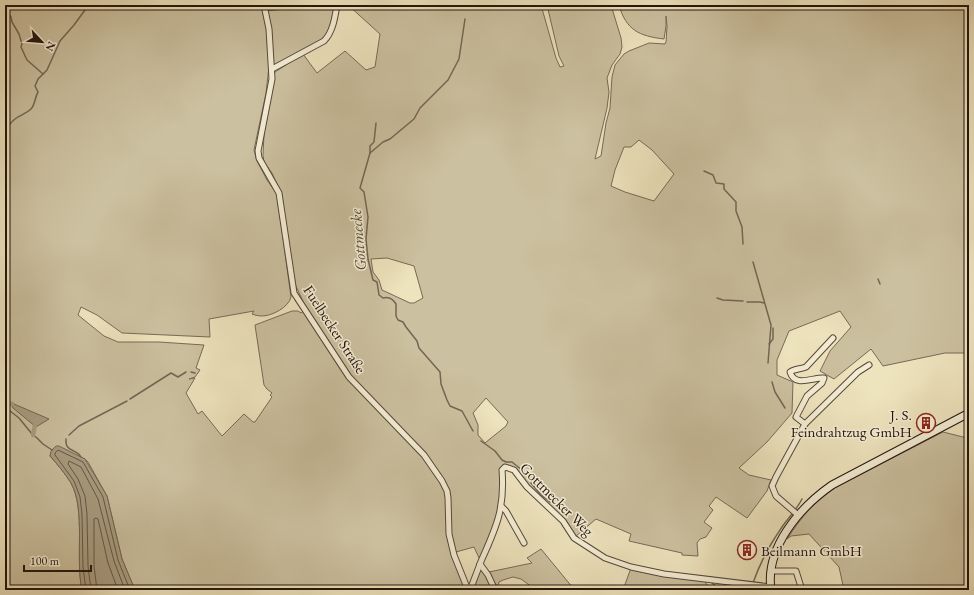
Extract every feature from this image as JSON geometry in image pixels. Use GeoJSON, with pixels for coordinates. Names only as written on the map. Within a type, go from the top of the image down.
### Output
{"type":"FeatureCollection","features":[{"type":"Feature","properties":{"kind":"main road"},"geometry":{"type":"LineString","coordinates":[[771,589],[771,571],[774,557],[795,512],[832,485],[969,413]]}},
{"type":"Feature","properties":{"kind":"street","name":"Fuelbecker Straße"},"geometry":{"type":"LineString","coordinates":[[264,5],[269,29],[272,70],[271,89],[258,151],[259,158],[279,193],[294,293],[349,377],[424,455],[442,480],[447,491],[449,534],[454,555],[469,590]]}},
{"type":"Feature","properties":{"kind":"street"},"geometry":{"type":"LineString","coordinates":[[272,70],[328,38],[333,27],[337,5]]}},
{"type":"Feature","properties":{"kind":"street"},"geometry":{"type":"LineString","coordinates":[[805,424],[796,417],[807,396],[822,383],[824,378],[801,381],[791,376],[790,372],[792,370],[800,370],[806,367],[834,338]]}},
{"type":"Feature","properties":{"kind":"street"},"geometry":{"type":"LineString","coordinates":[[795,512],[776,496],[772,486],[782,464],[805,424],[853,376],[869,366]]}},
{"type":"Feature","properties":{"kind":"street","name":"Gottmecker Weg"},"geometry":{"type":"LineString","coordinates":[[469,590],[493,538],[502,507],[504,490],[502,470],[505,467],[514,470],[527,487],[563,521],[574,538],[605,558],[631,567],[664,574],[752,585],[771,589]]}},
{"type":"Feature","properties":{"kind":"street"},"geometry":{"type":"LineString","coordinates":[[502,507],[506,511],[524,543]]}},
{"type":"Feature","properties":{"kind":"street"},"geometry":{"type":"LineString","coordinates":[[480,564],[488,574],[495,590]]}},
{"type":"Feature","properties":{"kind":"street"},"geometry":{"type":"LineString","coordinates":[[771,571],[796,571],[802,590]]}},
{"type":"Feature","properties":{"kind":"shaded area"},"geometry":{"type":"Polygon","coordinates":[[[5,5],[261,5],[267,30],[269,66],[266,93],[254,150],[257,161],[267,180],[277,194],[291,297],[290,301],[280,310],[266,316],[252,314],[254,311],[209,319],[210,337],[122,333],[97,315],[81,307],[78,315],[104,336],[118,342],[159,342],[204,345],[196,368],[200,370],[195,377],[189,379],[195,378],[186,393],[198,414],[202,411],[222,436],[244,414],[255,422],[272,397],[270,395],[272,393],[264,385],[255,325],[292,311],[298,311],[301,313],[306,308],[295,284],[281,193],[272,173],[264,162],[263,155],[264,134],[273,76],[275,72],[303,54],[317,73],[345,51],[366,70],[375,67],[380,34],[348,5],[541,5],[560,67],[564,66],[559,56],[547,5],[611,5],[621,38],[622,47],[620,54],[612,65],[607,78],[609,92],[607,108],[595,159],[601,156],[610,108],[612,77],[615,65],[624,54],[629,51],[649,43],[665,44],[666,42],[666,16],[664,39],[655,38],[641,34],[630,26],[625,20],[619,5],[969,5],[969,353],[945,353],[883,366],[871,349],[834,379],[820,371],[830,351],[851,327],[840,311],[789,331],[777,360],[777,375],[793,382],[792,413],[767,442],[739,468],[749,475],[771,480],[767,491],[747,518],[716,497],[709,506],[713,510],[704,522],[712,528],[706,537],[700,539],[697,543],[698,556],[682,555],[682,553],[629,541],[631,534],[596,519],[575,537],[533,489],[505,465],[498,517],[480,560],[474,547],[456,552],[466,590],[135,590],[122,559],[107,496],[88,462],[85,459],[51,453],[50,456],[71,483],[78,507],[79,564],[82,590],[5,590],[5,5]],[[639,140],[631,147],[624,147],[615,170],[611,186],[654,201],[674,174],[652,150],[639,140]],[[387,258],[371,259],[373,272],[379,280],[382,290],[410,303],[414,303],[423,298],[414,266],[387,258]],[[486,398],[473,413],[478,425],[478,435],[485,443],[506,426],[508,422],[486,398]]]}},
{"type":"Feature","properties":{"kind":"shaded area"},"geometry":{"type":"Polygon","coordinates":[[[286,5],[336,5],[328,32],[322,39],[278,66],[273,64],[267,11],[291,8],[286,5]]]}},
{"type":"Feature","properties":{"kind":"shaded area"},"geometry":{"type":"Polygon","coordinates":[[[943,432],[967,438],[969,437],[969,590],[844,590],[839,567],[809,534],[791,536],[787,539],[809,510],[821,498],[836,487],[943,432]]]}},
{"type":"Feature","properties":{"kind":"shaded area"},"geometry":{"type":"Polygon","coordinates":[[[541,549],[573,588],[578,590],[536,590],[521,579],[513,577],[499,582],[498,586],[495,584],[489,572],[532,563],[527,558],[541,549]]]}},
{"type":"Feature","properties":{"kind":"shaded area"},"geometry":{"type":"Polygon","coordinates":[[[631,568],[704,581],[712,590],[623,590],[631,568]]]}},
{"type":"Feature","properties":{"kind":"shaded area"},"geometry":{"type":"Polygon","coordinates":[[[480,570],[482,570],[486,575],[493,590],[473,590],[480,570]]]}},
{"type":"Feature","properties":{"kind":"water"},"geometry":{"type":"Polygon","coordinates":[[[14,404],[49,419],[36,427],[13,408],[12,406],[14,404]]]}},
{"type":"Feature","properties":{"kind":"water"},"geometry":{"type":"Polygon","coordinates":[[[56,446],[59,446],[85,459],[107,496],[122,559],[135,590],[82,590],[79,564],[78,507],[71,483],[64,472],[50,456],[51,451],[56,446]]]}},
{"type":"Feature","properties":{"kind":"waterway"},"geometry":{"type":"LineString","coordinates":[[5,131],[14,120],[31,109],[38,92],[35,86],[38,79],[47,70],[60,41],[74,25],[87,5]]}},
{"type":"Feature","properties":{"kind":"waterway"},"geometry":{"type":"LineString","coordinates":[[5,9],[11,17],[12,22],[19,34],[22,44],[21,47],[27,60],[43,74]]}},
{"type":"Feature","properties":{"kind":"waterway","name":"Gottmecke"},"geometry":{"type":"LineString","coordinates":[[465,19],[459,59],[448,80],[420,108],[414,119],[370,153],[360,188],[364,192],[368,217],[366,239],[368,259],[373,280],[377,282],[379,295],[383,298],[391,298],[395,302],[396,316],[398,320],[403,322],[417,341],[419,348],[440,372],[441,384],[450,406],[462,411],[473,431]]}},
{"type":"Feature","properties":{"kind":"waterway","name":"Gottmecke"},"geometry":{"type":"LineString","coordinates":[[370,153],[370,146],[374,142],[376,123]]}},
{"type":"Feature","properties":{"kind":"waterway"},"geometry":{"type":"LineString","coordinates":[[704,171],[713,175],[716,183],[724,184],[724,189],[736,202],[736,211],[742,227],[743,244]]}},
{"type":"Feature","properties":{"kind":"waterway"},"geometry":{"type":"LineString","coordinates":[[753,262],[771,325],[768,363]]}},
{"type":"Feature","properties":{"kind":"waterway"},"geometry":{"type":"LineString","coordinates":[[878,279],[880,284]]}},
{"type":"Feature","properties":{"kind":"waterway"},"geometry":{"type":"LineString","coordinates":[[717,298],[723,300],[743,301]]}},
{"type":"Feature","properties":{"kind":"waterway"},"geometry":{"type":"LineString","coordinates":[[747,302],[764,303]]}},
{"type":"Feature","properties":{"kind":"waterway"},"geometry":{"type":"LineString","coordinates":[[769,344],[773,339],[773,328]]}},
{"type":"Feature","properties":{"kind":"waterway"},"geometry":{"type":"LineString","coordinates":[[130,399],[171,373],[178,377],[186,372]]}},
{"type":"Feature","properties":{"kind":"waterway"},"geometry":{"type":"LineString","coordinates":[[191,372],[195,373]]}},
{"type":"Feature","properties":{"kind":"waterway"},"geometry":{"type":"LineString","coordinates":[[772,382],[775,392],[785,408]]}},
{"type":"Feature","properties":{"kind":"waterway"},"geometry":{"type":"LineString","coordinates":[[69,435],[79,426],[127,401]]}},
{"type":"Feature","properties":{"kind":"waterway"},"geometry":{"type":"LineString","coordinates":[[5,402],[12,404]]}},
{"type":"Feature","properties":{"kind":"waterway"},"geometry":{"type":"LineString","coordinates":[[5,407],[19,418],[32,434],[52,450]]}},
{"type":"Feature","properties":{"kind":"waterway"},"geometry":{"type":"LineString","coordinates":[[33,435],[35,425]]}},
{"type":"Feature","properties":{"kind":"waterway"},"geometry":{"type":"LineString","coordinates":[[66,439],[67,446],[81,457]]}},
{"type":"Feature","properties":{"kind":"waterway","name":"Gottmecke"},"geometry":{"type":"LineString","coordinates":[[481,441],[495,451],[502,460],[512,462],[522,470]]}},
{"type":"Feature","properties":{"kind":"waterway","name":"Gottmecke"},"geometry":{"type":"LineString","coordinates":[[531,483],[541,495],[550,502]]}},
{"type":"Feature","properties":{"kind":"waterway"},"geometry":{"type":"LineString","coordinates":[[753,583],[769,547],[802,499]]}},
{"type":"Feature","properties":{"kind":"waterway","name":"Gottmecke"},"geometry":{"type":"LineString","coordinates":[[712,583],[721,590]]}},
{"type":"Feature","properties":{"kind":"place","name":"J. S. Feindrahtzug GmbH"},"geometry":{"type":"Point","coordinates":[926,423]}},
{"type":"Feature","properties":{"kind":"place","name":"Beilmann GmbH"},"geometry":{"type":"Point","coordinates":[747,550]}}]}
